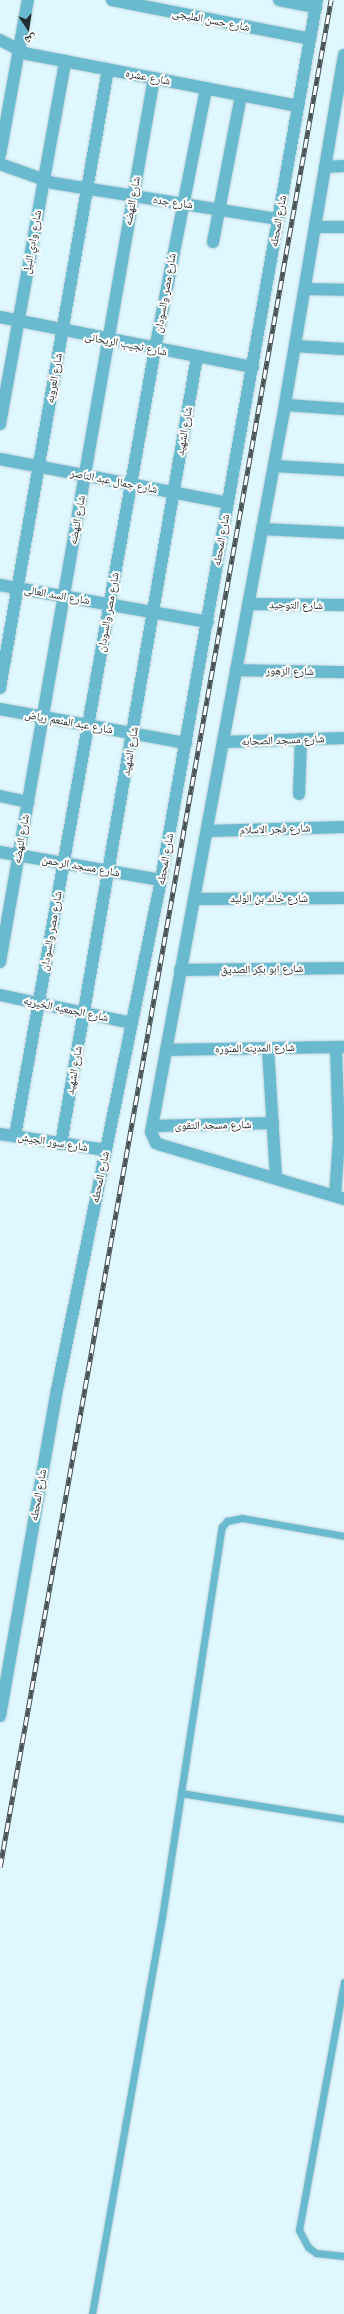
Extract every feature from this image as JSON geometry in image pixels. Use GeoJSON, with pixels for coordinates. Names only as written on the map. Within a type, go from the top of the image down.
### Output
{"type":"FeatureCollection","features":[{"type":"Feature","properties":{"kind":"street"},"geometry":{"type":"LineString","coordinates":[[0,155],[6,91],[18,50],[28,0]]}},
{"type":"Feature","properties":{"kind":"street","name":"شارع حسن المليجى"},"geometry":{"type":"LineString","coordinates":[[112,0],[310,39]]}},
{"type":"Feature","properties":{"kind":"street"},"geometry":{"type":"LineString","coordinates":[[279,0],[317,4]]}},
{"type":"Feature","properties":{"kind":"street","name":"شارع المحطه"},"geometry":{"type":"LineString","coordinates":[[0,1716],[56,1390],[161,880],[317,4]]}},
{"type":"Feature","properties":{"kind":"street","name":"شارع عشره"},"geometry":{"type":"LineString","coordinates":[[0,40],[18,50],[65,61],[298,106]]}},
{"type":"Feature","properties":{"kind":"street"},"geometry":{"type":"LineString","coordinates":[[340,1047],[339,1197],[156,1143],[152,1126],[274,466],[316,227],[325,167],[340,104],[344,55]]}},
{"type":"Feature","properties":{"kind":"street","name":"شارع وادي النيل"},"geometry":{"type":"LineString","coordinates":[[0,424],[65,61]]}},
{"type":"Feature","properties":{"kind":"street","name":"شارع العروبه"},"geometry":{"type":"LineString","coordinates":[[0,688],[108,69]]}},
{"type":"Feature","properties":{"kind":"street","name":"شارع النهضه"},"geometry":{"type":"LineString","coordinates":[[0,962],[44,717],[84,475],[154,78]]}},
{"type":"Feature","properties":{"kind":"street","name":"شارع مصر والسودان"},"geometry":{"type":"LineString","coordinates":[[15,1136],[155,349],[182,202],[206,88]]}},
{"type":"Feature","properties":{"kind":"street"},"geometry":{"type":"LineString","coordinates":[[214,242],[241,95]]}},
{"type":"Feature","properties":{"kind":"street","name":"شارع جده"},"geometry":{"type":"LineString","coordinates":[[0,164],[44,180],[87,189],[133,198],[182,202],[278,219]]}},
{"type":"Feature","properties":{"kind":"street"},"geometry":{"type":"LineString","coordinates":[[325,167],[344,166]]}},
{"type":"Feature","properties":{"kind":"street"},"geometry":{"type":"LineString","coordinates":[[316,227],[344,226]]}},
{"type":"Feature","properties":{"kind":"street"},"geometry":{"type":"LineString","coordinates":[[305,289],[344,290]]}},
{"type":"Feature","properties":{"kind":"street","name":"شارع نجيب الريحانى"},"geometry":{"type":"LineString","coordinates":[[0,317],[108,341],[253,367]]}},
{"type":"Feature","properties":{"kind":"street"},"geometry":{"type":"LineString","coordinates":[[295,346],[344,349]]}},
{"type":"Feature","properties":{"kind":"street","name":"شارع الشهيد"},"geometry":{"type":"LineString","coordinates":[[61,1144],[197,357]]}},
{"type":"Feature","properties":{"kind":"street"},"geometry":{"type":"LineString","coordinates":[[285,405],[344,409]]}},
{"type":"Feature","properties":{"kind":"street","name":"شارع جمال عبد الناصر"},"geometry":{"type":"LineString","coordinates":[[0,458],[228,503]]}},
{"type":"Feature","properties":{"kind":"street"},"geometry":{"type":"LineString","coordinates":[[274,466],[344,470]]}},
{"type":"Feature","properties":{"kind":"street"},"geometry":{"type":"LineString","coordinates":[[262,529],[344,533]]}},
{"type":"Feature","properties":{"kind":"street","name":"شارع السد العالى"},"geometry":{"type":"LineString","coordinates":[[0,585],[208,622]]}},
{"type":"Feature","properties":{"kind":"street","name":"شارع التوحيد"},"geometry":{"type":"LineString","coordinates":[[248,604],[344,605]]}},
{"type":"Feature","properties":{"kind":"street","name":"شارع الزهور"},"geometry":{"type":"LineString","coordinates":[[236,670],[344,672]]}},
{"type":"Feature","properties":{"kind":"street","name":"شارع عبد المنعم رياض"},"geometry":{"type":"LineString","coordinates":[[0,709],[186,743]]}},
{"type":"Feature","properties":{"kind":"street","name":"شارع مسجد الصحابه"},"geometry":{"type":"LineString","coordinates":[[223,742],[344,738]]}},
{"type":"Feature","properties":{"kind":"street"},"geometry":{"type":"LineString","coordinates":[[299,794],[301,739]]}},
{"type":"Feature","properties":{"kind":"street"},"geometry":{"type":"LineString","coordinates":[[0,796],[28,802]]}},
{"type":"Feature","properties":{"kind":"street","name":"شارع فجر الاسلام"},"geometry":{"type":"LineString","coordinates":[[207,831],[344,827]]}},
{"type":"Feature","properties":{"kind":"street","name":"شارع مسجد الرحمن"},"geometry":{"type":"LineString","coordinates":[[0,852],[161,880]]}},
{"type":"Feature","properties":{"kind":"street","name":"شارع خالد بن الوليد"},"geometry":{"type":"LineString","coordinates":[[194,899],[344,898]]}},
{"type":"Feature","properties":{"kind":"street","name":"شارع ابو بكر الصديق"},"geometry":{"type":"LineString","coordinates":[[180,970],[344,968]]}},
{"type":"Feature","properties":{"kind":"street","name":"شارع الجمعيه الخيريه"},"geometry":{"type":"LineString","coordinates":[[0,995],[132,1023]]}},
{"type":"Feature","properties":{"kind":"street","name":"شارع المدينه المنوره"},"geometry":{"type":"LineString","coordinates":[[166,1050],[340,1047]]}},
{"type":"Feature","properties":{"kind":"street"},"geometry":{"type":"LineString","coordinates":[[268,1048],[276,1178]]}},
{"type":"Feature","properties":{"kind":"street","name":"شارع مسجد التقوى"},"geometry":{"type":"LineString","coordinates":[[152,1126],[273,1123]]}},
{"type":"Feature","properties":{"kind":"street","name":"شارع سور الجيش"},"geometry":{"type":"LineString","coordinates":[[0,1134],[106,1150]]}},
{"type":"Feature","properties":{"kind":"lane"},"geometry":{"type":"LineString","coordinates":[[92,2314],[181,1793],[222,1527],[227,1521],[242,1518],[344,1536]]}},
{"type":"Feature","properties":{"kind":"lane"},"geometry":{"type":"LineString","coordinates":[[181,1793],[344,1819]]}},
{"type":"Feature","properties":{"kind":"lane"},"geometry":{"type":"LineString","coordinates":[[344,1982],[300,2230],[308,2247],[316,2253],[344,2256]]}},
{"type":"Feature","properties":{"kind":"railway"},"geometry":{"type":"LineString","coordinates":[[0,1867],[331,0]]}}]}
